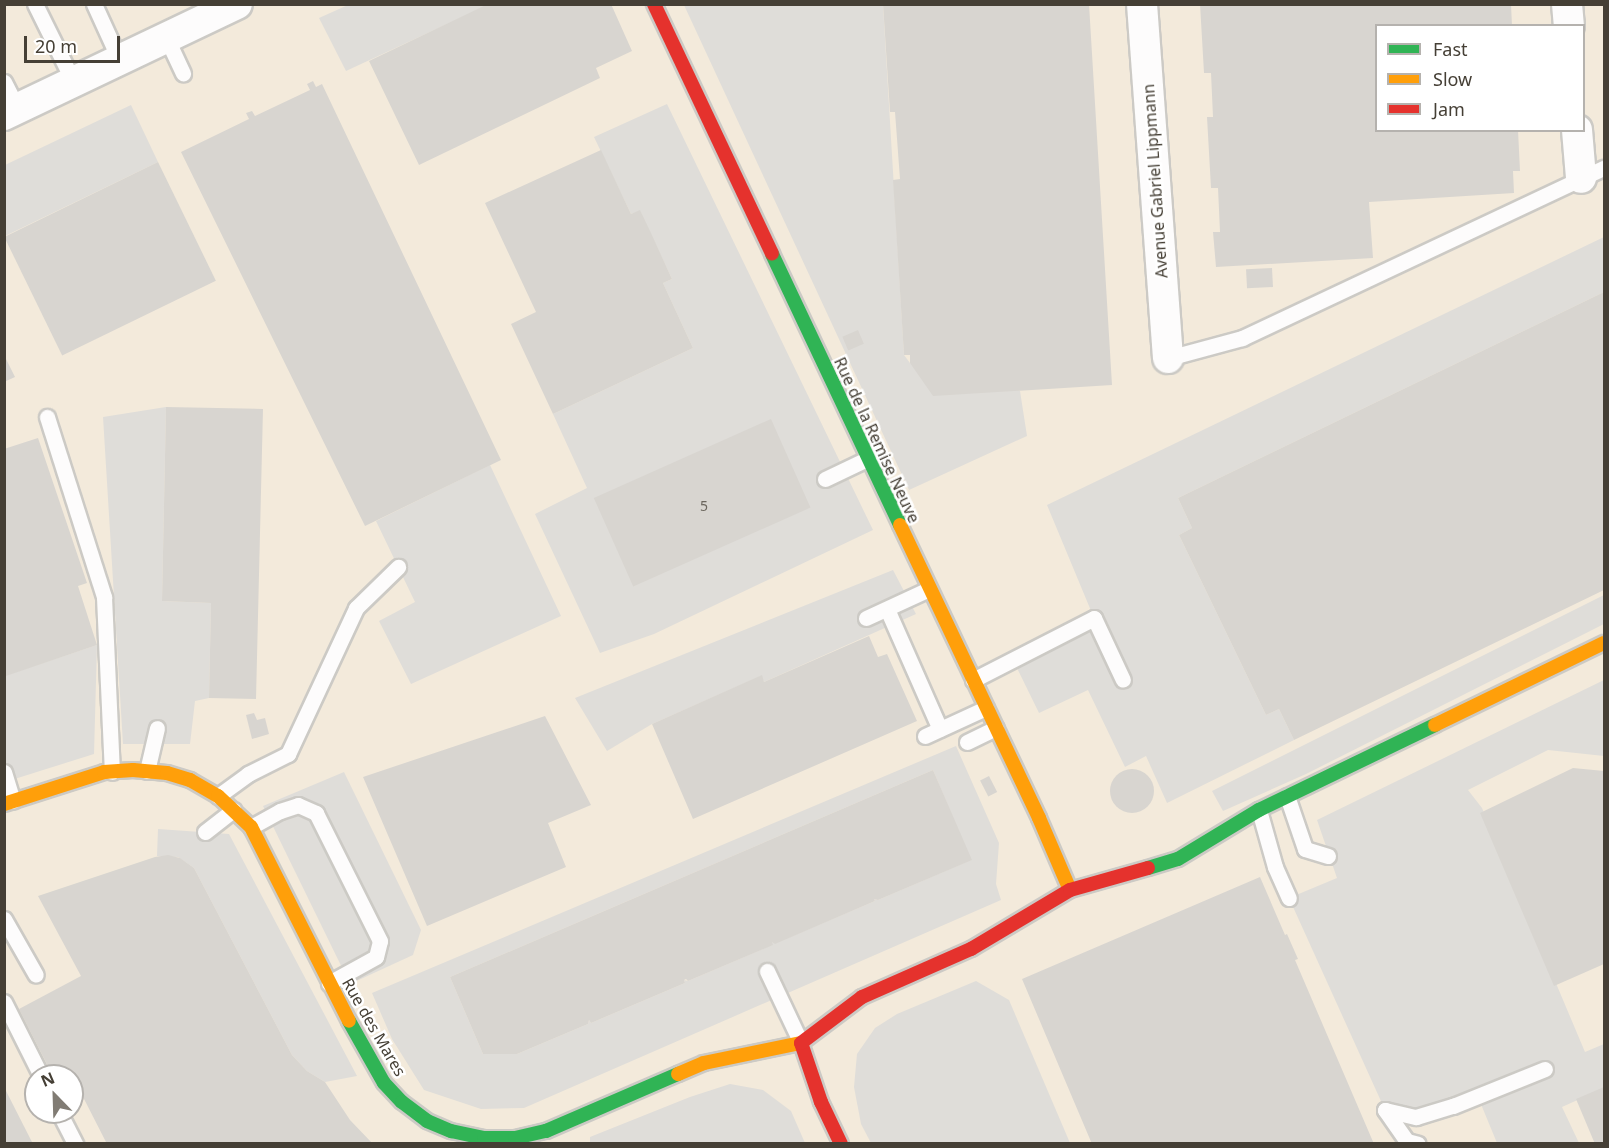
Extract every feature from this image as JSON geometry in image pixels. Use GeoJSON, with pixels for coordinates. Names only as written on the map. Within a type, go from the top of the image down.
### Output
{"type":"FeatureCollection","features":[{"type":"Feature","properties":{"kind":"street"},"geometry":{"type":"LineString","coordinates":[[11,112],[237,4]]}},
{"type":"Feature","properties":{"kind":"street","name":"Rue de la Remise Neuve"},"geometry":{"type":"LineString","coordinates":[[654,4],[996,728],[1070,890]]}},
{"type":"Feature","properties":{"kind":"street","name":"Avenue Gabriel Lippmann"},"geometry":{"type":"LineString","coordinates":[[1142,4],[1168,358]]}},
{"type":"Feature","properties":{"kind":"street"},"geometry":{"type":"LineString","coordinates":[[1567,4],[1569,24]]}},
{"type":"Feature","properties":{"kind":"street"},"geometry":{"type":"LineString","coordinates":[[1578,132],[1593,173]]}},
{"type":"Feature","properties":{"kind":"street"},"geometry":{"type":"LineString","coordinates":[[841,1143],[821,1102],[801,1043],[862,997],[971,949],[1070,890],[1178,859],[1259,810],[1605,643]]}},
{"type":"Feature","properties":{"kind":"street","name":"Rue des Mares"},"geometry":{"type":"LineString","coordinates":[[9,802],[112,772],[167,773],[190,780],[218,796],[251,827],[329,983],[346,1004],[368,1056],[384,1083],[402,1102],[427,1121],[451,1131],[484,1138],[514,1138],[546,1131],[704,1063],[801,1043]]}},
{"type":"Feature","properties":{"kind":"lane"},"geometry":{"type":"LineString","coordinates":[[35,4],[74,83]]}},
{"type":"Feature","properties":{"kind":"lane"},"geometry":{"type":"LineString","coordinates":[[94,4],[120,61]]}},
{"type":"Feature","properties":{"kind":"lane"},"geometry":{"type":"LineString","coordinates":[[167,39],[183,73]]}},
{"type":"Feature","properties":{"kind":"lane"},"geometry":{"type":"LineString","coordinates":[[4,82],[11,112]]}},
{"type":"Feature","properties":{"kind":"lane"},"geometry":{"type":"LineString","coordinates":[[1168,358],[1242,338],[1593,173]]}},
{"type":"Feature","properties":{"kind":"lane"},"geometry":{"type":"LineString","coordinates":[[47,417],[104,597],[112,772]]}},
{"type":"Feature","properties":{"kind":"lane"},"geometry":{"type":"LineString","coordinates":[[825,479],[867,459]]}},
{"type":"Feature","properties":{"kind":"lane"},"geometry":{"type":"LineString","coordinates":[[218,796],[248,774],[288,754],[356,608],[398,567]]}},
{"type":"Feature","properties":{"kind":"lane"},"geometry":{"type":"LineString","coordinates":[[866,618],[929,589]]}},
{"type":"Feature","properties":{"kind":"lane"},"geometry":{"type":"LineString","coordinates":[[887,609],[940,729]]}},
{"type":"Feature","properties":{"kind":"lane"},"geometry":{"type":"LineString","coordinates":[[973,680],[1094,618],[1123,680]]}},
{"type":"Feature","properties":{"kind":"lane"},"geometry":{"type":"LineString","coordinates":[[925,736],[986,708]]}},
{"type":"Feature","properties":{"kind":"lane"},"geometry":{"type":"LineString","coordinates":[[147,771],[157,728]]}},
{"type":"Feature","properties":{"kind":"lane"},"geometry":{"type":"LineString","coordinates":[[967,742],[996,728]]}},
{"type":"Feature","properties":{"kind":"lane"},"geometry":{"type":"LineString","coordinates":[[4,772],[9,802]]}},
{"type":"Feature","properties":{"kind":"lane"},"geometry":{"type":"LineString","coordinates":[[1287,796],[1305,849],[1328,856]]}},
{"type":"Feature","properties":{"kind":"lane"},"geometry":{"type":"LineString","coordinates":[[251,827],[280,811],[298,805],[316,813],[380,941],[376,957],[329,983]]}},
{"type":"Feature","properties":{"kind":"lane"},"geometry":{"type":"LineString","coordinates":[[205,832],[233,810]]}},
{"type":"Feature","properties":{"kind":"lane"},"geometry":{"type":"LineString","coordinates":[[1259,810],[1275,867],[1289,898]]}},
{"type":"Feature","properties":{"kind":"lane"},"geometry":{"type":"LineString","coordinates":[[4,919],[36,975]]}},
{"type":"Feature","properties":{"kind":"lane"},"geometry":{"type":"LineString","coordinates":[[767,971],[801,1043]]}},
{"type":"Feature","properties":{"kind":"lane"},"geometry":{"type":"LineString","coordinates":[[4,1002],[35,1064]]}},
{"type":"Feature","properties":{"kind":"lane"},"geometry":{"type":"LineString","coordinates":[[351,1066],[368,1056]]}},
{"type":"Feature","properties":{"kind":"lane"},"geometry":{"type":"LineString","coordinates":[[1418,1143],[1407,1141],[1385,1110],[1416,1117],[1453,1106],[1545,1069]]}},
{"type":"Feature","properties":{"kind":"lane"},"geometry":{"type":"LineString","coordinates":[[65,1124],[75,1143]]}},
{"type":"Feature","properties":{"kind":"shaded area"},"geometry":{"type":"Polygon","coordinates":[[[5,5],[1604,5],[1604,1143],[5,1143],[5,5]]]}},
{"type":"Feature","properties":{"kind":"shaded area"},"geometry":{"type":"Polygon","coordinates":[[[348,5],[488,5],[346,71],[319,18],[348,5]]]}},
{"type":"Feature","properties":{"kind":"shaded area"},"geometry":{"type":"Polygon","coordinates":[[[684,5],[883,5],[904,355],[910,363],[1020,391],[1027,436],[909,490],[684,5]]]}},
{"type":"Feature","properties":{"kind":"shaded area"},"geometry":{"type":"Polygon","coordinates":[[[667,104],[873,530],[654,634],[600,653],[535,514],[587,488],[553,414],[693,348],[663,283],[672,279],[640,211],[631,214],[594,137],[667,104]]]}},
{"type":"Feature","properties":{"kind":"shaded area"},"geometry":{"type":"Polygon","coordinates":[[[131,105],[158,162],[5,236],[5,165],[131,105]]]}},
{"type":"Feature","properties":{"kind":"shaded area"},"geometry":{"type":"Polygon","coordinates":[[[1604,237],[1604,292],[1178,498],[1192,528],[1179,535],[1266,715],[1279,709],[1294,740],[1167,803],[1146,756],[1125,767],[1088,690],[1039,713],[1013,660],[1094,618],[1047,505],[1604,237]]]}},
{"type":"Feature","properties":{"kind":"shaded area"},"geometry":{"type":"Polygon","coordinates":[[[166,407],[162,601],[211,603],[209,698],[195,701],[190,744],[123,744],[103,417],[166,407]]]}},
{"type":"Feature","properties":{"kind":"shaded area"},"geometry":{"type":"Polygon","coordinates":[[[490,465],[561,616],[411,684],[379,621],[415,602],[376,521],[490,465]]]}},
{"type":"Feature","properties":{"kind":"shaded area"},"geometry":{"type":"Polygon","coordinates":[[[893,570],[916,614],[764,682],[761,676],[652,724],[607,751],[575,698],[893,570]]]}},
{"type":"Feature","properties":{"kind":"shaded area"},"geometry":{"type":"Polygon","coordinates":[[[1604,595],[1604,624],[1306,774],[1223,811],[1212,791],[1604,595]]]}},
{"type":"Feature","properties":{"kind":"shaded area"},"geometry":{"type":"Polygon","coordinates":[[[97,645],[94,754],[5,782],[4,676],[97,645]]]}},
{"type":"Feature","properties":{"kind":"shaded area"},"geometry":{"type":"Polygon","coordinates":[[[1604,680],[1604,756],[1548,750],[1468,790],[1482,808],[1585,1052],[1604,1044],[1604,1088],[1562,1107],[1579,1143],[1497,1143],[1478,1097],[1416,1117],[1385,1110],[1289,898],[1337,878],[1317,820],[1604,680]]]}},
{"type":"Feature","properties":{"kind":"shaded area"},"geometry":{"type":"Polygon","coordinates":[[[956,746],[999,843],[996,884],[1001,900],[524,1108],[481,1109],[424,1090],[392,1039],[372,993],[956,746]],[[933,770],[450,977],[483,1054],[517,1054],[588,1024],[589,1020],[591,1023],[685,983],[684,980],[688,981],[772,945],[772,942],[776,943],[875,901],[874,899],[878,900],[971,860],[933,770]]]}},
{"type":"Feature","properties":{"kind":"shaded area"},"geometry":{"type":"Polygon","coordinates":[[[344,772],[421,930],[413,955],[350,984],[263,806],[344,772]]]}},
{"type":"Feature","properties":{"kind":"shaded area"},"geometry":{"type":"Polygon","coordinates":[[[158,829],[229,834],[357,1076],[325,1082],[307,1071],[292,1055],[194,868],[178,857],[157,856],[158,829]]]}},
{"type":"Feature","properties":{"kind":"shaded area"},"geometry":{"type":"Polygon","coordinates":[[[976,981],[1009,1000],[1070,1143],[871,1143],[861,1124],[854,1087],[857,1054],[875,1028],[897,1014],[976,981]]]}},
{"type":"Feature","properties":{"kind":"shaded area"},"geometry":{"type":"Polygon","coordinates":[[[730,1084],[763,1090],[791,1111],[805,1143],[590,1143],[590,1137],[690,1097],[730,1084]]]}},
{"type":"Feature","properties":{"kind":"building"},"geometry":{"type":"Polygon","coordinates":[[[488,4],[611,4],[632,51],[596,68],[600,78],[419,165],[369,61],[488,4]]]}},
{"type":"Feature","properties":{"kind":"building"},"geometry":{"type":"Polygon","coordinates":[[[883,4],[1089,4],[1112,385],[933,396],[910,363],[910,355],[904,355],[893,180],[900,179],[895,112],[890,112],[883,4]]]}},
{"type":"Feature","properties":{"kind":"building"},"geometry":{"type":"Polygon","coordinates":[[[1200,4],[1511,4],[1512,24],[1375,24],[1375,132],[1518,132],[1520,171],[1513,171],[1514,193],[1369,202],[1373,258],[1216,267],[1213,232],[1220,232],[1218,188],[1211,188],[1207,117],[1213,117],[1211,73],[1204,73],[1200,4]]]}},
{"type":"Feature","properties":{"kind":"building"},"geometry":{"type":"Polygon","coordinates":[[[313,81],[316,87],[322,84],[501,460],[365,526],[181,152],[249,119],[246,113],[252,111],[255,116],[310,90],[307,84],[313,81]]]}},
{"type":"Feature","properties":{"kind":"building"},"geometry":{"type":"Polygon","coordinates":[[[601,150],[631,214],[640,210],[651,233],[672,279],[663,283],[693,348],[553,414],[511,324],[536,312],[485,203],[601,150]]]}},
{"type":"Feature","properties":{"kind":"building"},"geometry":{"type":"Polygon","coordinates":[[[158,162],[216,281],[62,356],[4,237],[158,162]]]}},
{"type":"Feature","properties":{"kind":"building"},"geometry":{"type":"Polygon","coordinates":[[[1272,268],[1273,287],[1247,288],[1246,269],[1272,268]]]}},
{"type":"Feature","properties":{"kind":"building"},"geometry":{"type":"Polygon","coordinates":[[[1604,292],[1604,590],[1294,740],[1279,709],[1266,715],[1179,535],[1192,528],[1178,498],[1604,292]]]}},
{"type":"Feature","properties":{"kind":"building"},"geometry":{"type":"Polygon","coordinates":[[[858,330],[864,344],[848,350],[842,337],[858,330]]]}},
{"type":"Feature","properties":{"kind":"building"},"geometry":{"type":"Polygon","coordinates":[[[4,355],[15,377],[4,382],[4,355]]]}},
{"type":"Feature","properties":{"kind":"building"},"geometry":{"type":"Polygon","coordinates":[[[166,407],[263,409],[256,699],[209,698],[211,603],[162,601],[166,407]]]}},
{"type":"Feature","properties":{"kind":"building"},"geometry":{"type":"Polygon","coordinates":[[[771,419],[810,508],[633,587],[594,498],[771,419]]]}},
{"type":"Feature","properties":{"kind":"building"},"geometry":{"type":"Polygon","coordinates":[[[38,438],[87,583],[78,586],[97,645],[6,676],[4,449],[38,438]]]}},
{"type":"Feature","properties":{"kind":"building"},"geometry":{"type":"Polygon","coordinates":[[[869,636],[878,657],[887,654],[917,721],[693,819],[652,724],[762,675],[764,682],[869,636]]]}},
{"type":"Feature","properties":{"kind":"building"},"geometry":{"type":"Polygon","coordinates":[[[254,713],[257,720],[265,718],[269,734],[252,739],[246,715],[254,713]]]}},
{"type":"Feature","properties":{"kind":"building"},"geometry":{"type":"Polygon","coordinates":[[[545,716],[591,805],[548,823],[566,867],[427,926],[363,777],[545,716]]]}},
{"type":"Feature","properties":{"kind":"building"},"geometry":{"type":"Polygon","coordinates":[[[1573,768],[1604,771],[1604,964],[1554,986],[1480,813],[1573,768]]]}},
{"type":"Feature","properties":{"kind":"building"},"geometry":{"type":"Polygon","coordinates":[[[1132,769],[1141,770],[1148,775],[1153,782],[1153,800],[1148,807],[1141,812],[1132,813],[1123,812],[1116,807],[1111,800],[1110,791],[1111,782],[1116,775],[1123,770],[1132,769]]]}},
{"type":"Feature","properties":{"kind":"building"},"geometry":{"type":"Polygon","coordinates":[[[933,770],[972,860],[878,900],[874,899],[875,901],[775,944],[772,942],[773,945],[688,981],[686,979],[685,983],[591,1023],[589,1020],[588,1024],[517,1054],[483,1054],[450,977],[933,770]]]}},
{"type":"Feature","properties":{"kind":"building"},"geometry":{"type":"Polygon","coordinates":[[[989,776],[997,792],[988,797],[980,781],[989,776]]]}},
{"type":"Feature","properties":{"kind":"building"},"geometry":{"type":"Polygon","coordinates":[[[168,855],[180,858],[194,868],[292,1055],[307,1071],[325,1082],[350,1120],[373,1144],[107,1144],[84,1099],[84,1064],[47,1064],[19,1009],[81,976],[38,896],[155,857],[168,855]]]}},
{"type":"Feature","properties":{"kind":"building"},"geometry":{"type":"Polygon","coordinates":[[[1260,877],[1298,959],[1295,960],[1374,1144],[1092,1144],[1022,979],[1260,877]]]}},
{"type":"Feature","properties":{"kind":"building"},"geometry":{"type":"Polygon","coordinates":[[[4,1087],[33,1144],[4,1144],[4,1087]]]}},
{"type":"Feature","properties":{"kind":"building"},"geometry":{"type":"Polygon","coordinates":[[[1604,1087],[1604,1144],[1595,1144],[1576,1099],[1604,1087]]]}},
{"type":"Feature","properties":{"kind":"traffic: fast"},"geometry":{"type":"LineString","coordinates":[[772,254],[900,525]]}},
{"type":"Feature","properties":{"kind":"traffic: fast"},"geometry":{"type":"LineString","coordinates":[[1148,868],[1178,859],[1259,810],[1435,725]]}},
{"type":"Feature","properties":{"kind":"traffic: fast"},"geometry":{"type":"LineString","coordinates":[[349,1021],[384,1083],[402,1102],[427,1121],[451,1131],[484,1138],[515,1138],[546,1131],[678,1074]]}},
{"type":"Feature","properties":{"kind":"traffic: slow"},"geometry":{"type":"LineString","coordinates":[[900,525],[1039,818],[1070,890]]}},
{"type":"Feature","properties":{"kind":"traffic: slow"},"geometry":{"type":"LineString","coordinates":[[1435,725],[1604,643]]}},
{"type":"Feature","properties":{"kind":"traffic: slow"},"geometry":{"type":"LineString","coordinates":[[4,804],[104,772],[133,770],[167,773],[190,780],[218,796],[251,827],[349,1021]]}},
{"type":"Feature","properties":{"kind":"traffic: slow"},"geometry":{"type":"LineString","coordinates":[[678,1074],[704,1063],[801,1043]]}},
{"type":"Feature","properties":{"kind":"traffic: jam"},"geometry":{"type":"LineString","coordinates":[[654,4],[772,254]]}},
{"type":"Feature","properties":{"kind":"traffic: jam"},"geometry":{"type":"LineString","coordinates":[[841,1144],[821,1102],[801,1043],[862,997],[971,949],[1070,890],[1148,868]]}}]}
